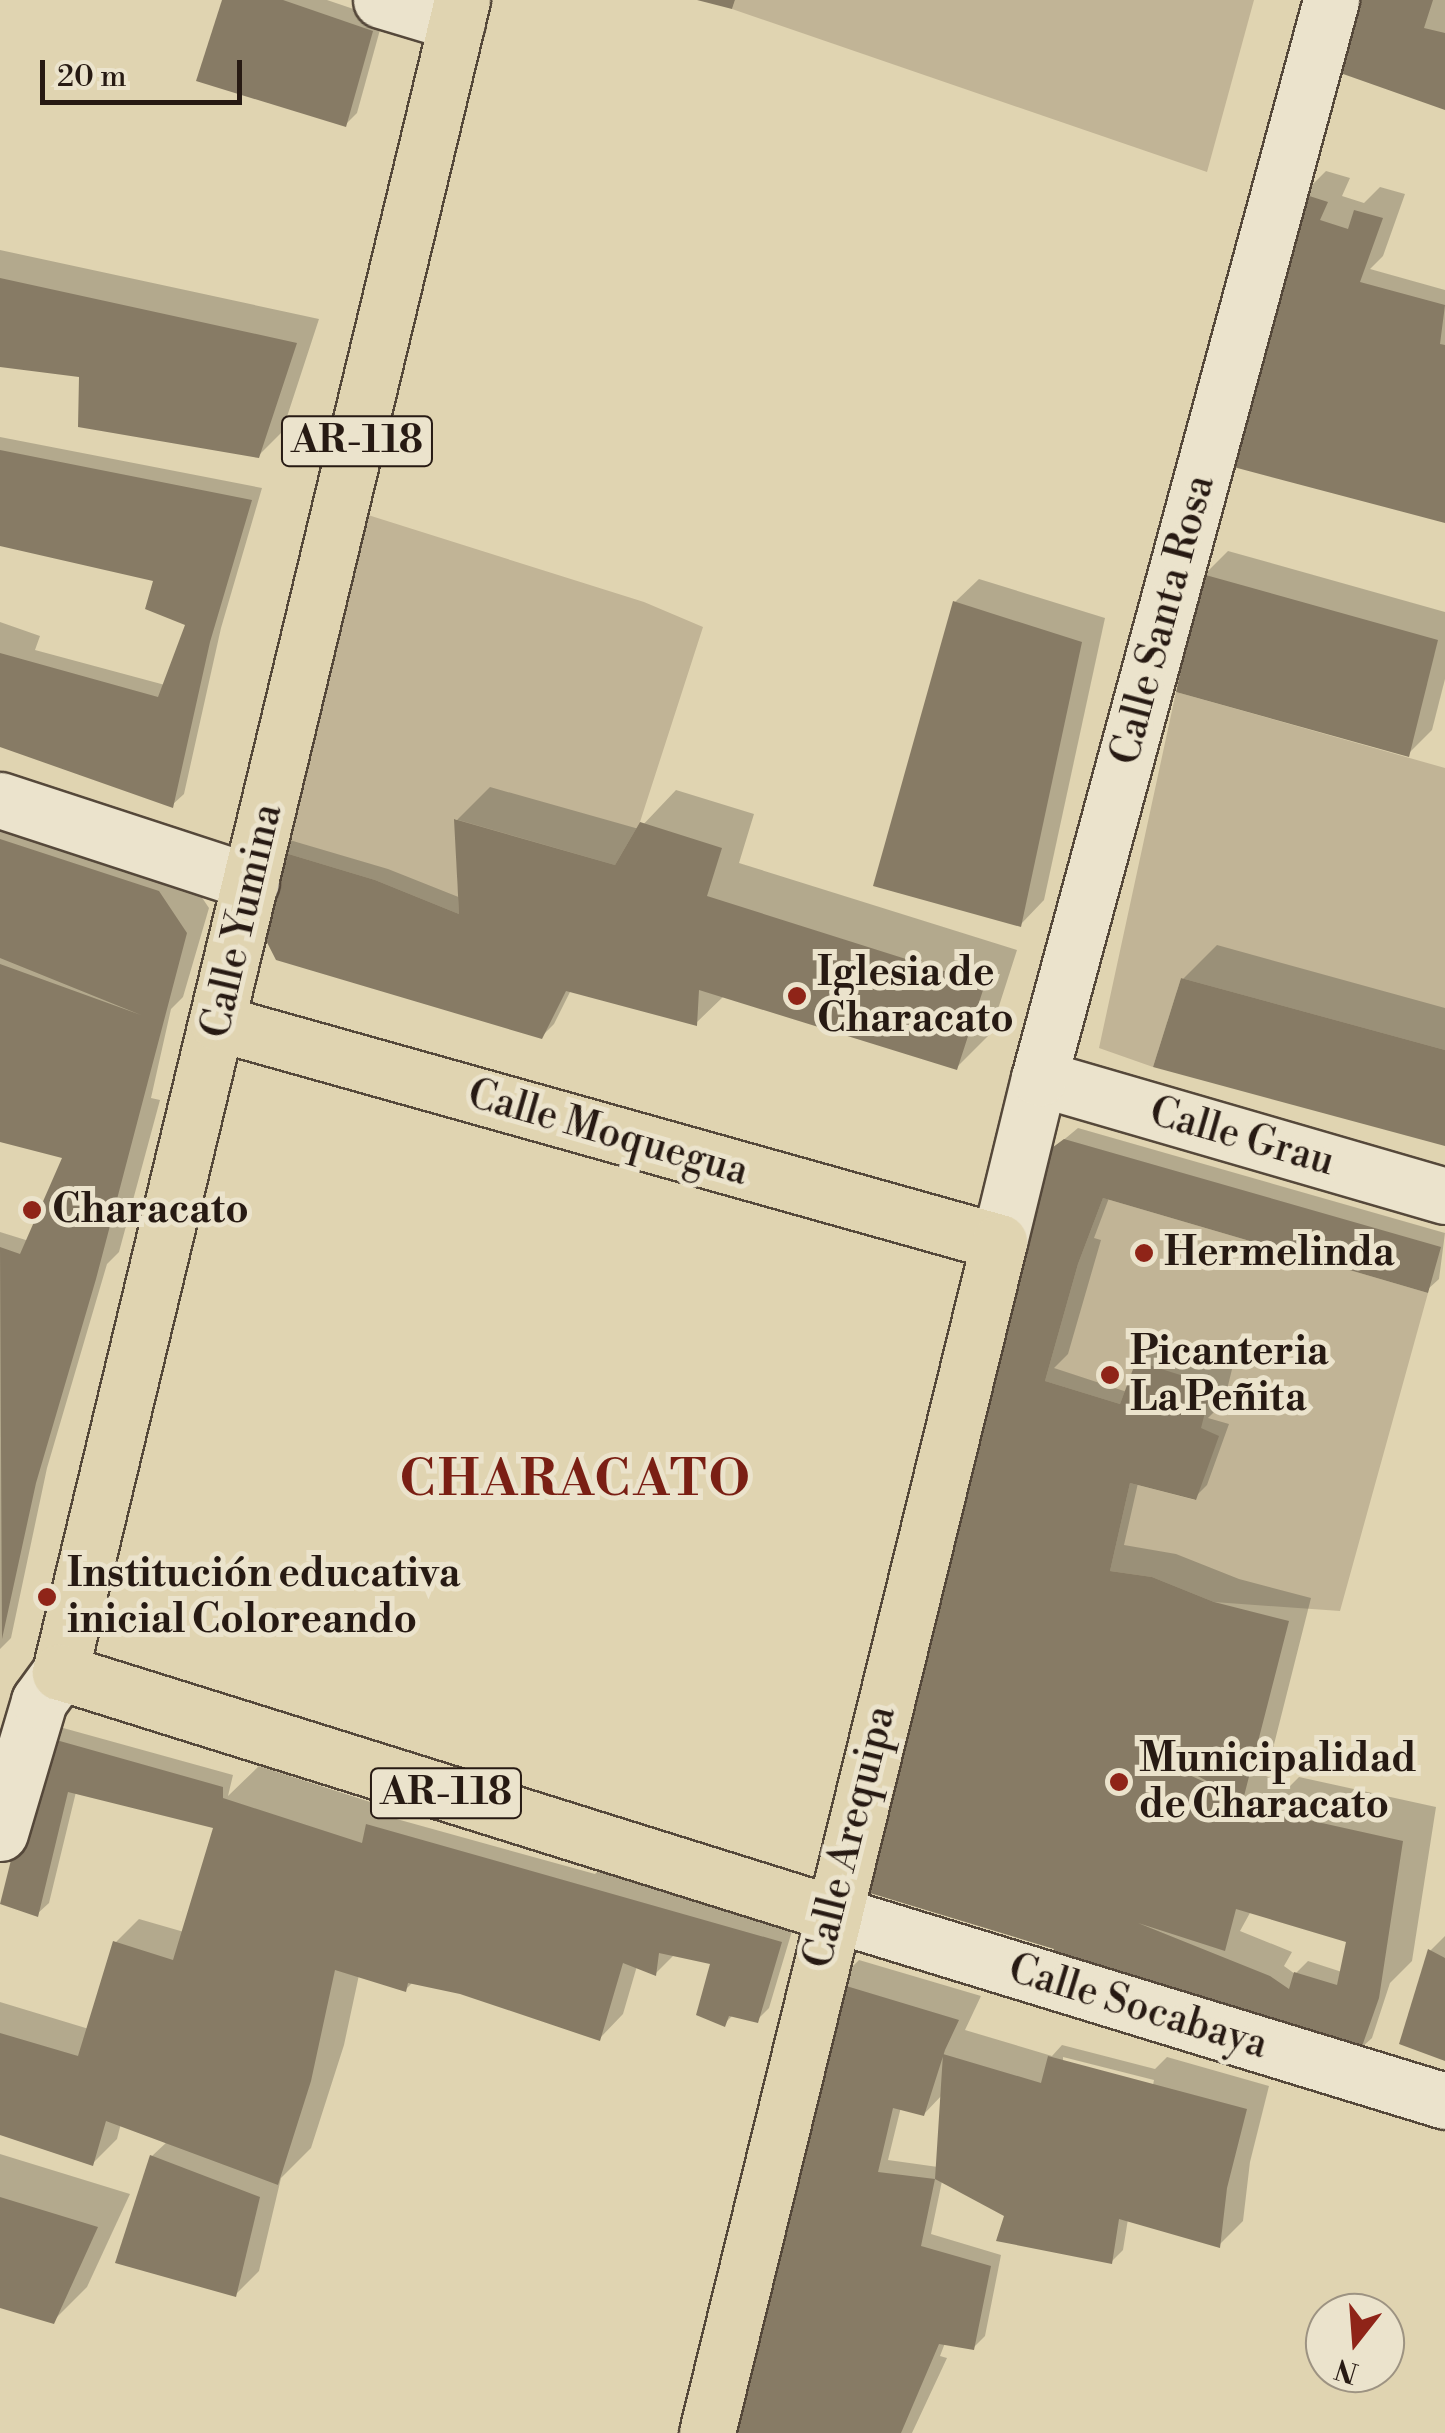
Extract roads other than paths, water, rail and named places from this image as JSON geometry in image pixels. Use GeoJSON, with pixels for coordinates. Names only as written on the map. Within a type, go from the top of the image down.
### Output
{"type":"FeatureCollection","features":[{"type":"Feature","properties":{"kind":"main road","name":"Calle Yumina"},"geometry":{"type":"LineString","coordinates":[[33,1688],[218,1023],[460,11]]}},
{"type":"Feature","properties":{"kind":"main road","name":"Calle Moquegua"},"geometry":{"type":"LineString","coordinates":[[218,1023],[999,1242]]}},
{"type":"Feature","properties":{"kind":"main road","name":"Calle Arequipa"},"geometry":{"type":"LineString","coordinates":[[707,2433],[831,1913],[999,1242]]}},
{"type":"Feature","properties":{"kind":"main road","name":"AR-118"},"geometry":{"type":"LineString","coordinates":[[33,1688],[831,1913]]}},
{"type":"Feature","properties":{"kind":"street"},"geometry":{"type":"LineString","coordinates":[[382,0],[460,11]]}},
{"type":"Feature","properties":{"kind":"street","name":"Calle Santa Rosa"},"geometry":{"type":"LineString","coordinates":[[999,1242],[1039,1078],[1331,0]]}},
{"type":"Feature","properties":{"kind":"street"},"geometry":{"type":"LineString","coordinates":[[0,800],[251,882]]}},
{"type":"Feature","properties":{"kind":"street","name":"Calle Grau"},"geometry":{"type":"LineString","coordinates":[[1039,1078],[1445,1196]]}},
{"type":"Feature","properties":{"kind":"street","name":"Calle Yumina"},"geometry":{"type":"LineString","coordinates":[[0,1833],[33,1688]]}},
{"type":"Feature","properties":{"kind":"street","name":"Calle Socabaya"},"geometry":{"type":"LineString","coordinates":[[831,1913],[1445,2101]]}},
{"type":"Feature","properties":{"kind":"place","name":"Iglesia de Characato"},"geometry":{"type":"Point","coordinates":[797,996]}},
{"type":"Feature","properties":{"kind":"place","name":"Characato"},"geometry":{"type":"Point","coordinates":[32,1210]}},
{"type":"Feature","properties":{"kind":"place","name":"Hermelinda"},"geometry":{"type":"Point","coordinates":[1144,1253]}},
{"type":"Feature","properties":{"kind":"place","name":"Picanteria La Peñita"},"geometry":{"type":"Point","coordinates":[1110,1375]}},
{"type":"Feature","properties":{"kind":"place","name":"Institución educativa inicial Coloreando"},"geometry":{"type":"Point","coordinates":[47,1597]}},
{"type":"Feature","properties":{"kind":"place","name":"Municipalidad de Characato"},"geometry":{"type":"Point","coordinates":[1119,1782]}},
{"type":"Feature","properties":{"kind":"district","name":"CHARACATO"},"geometry":{"type":"Point","coordinates":[576,1481]}}]}
